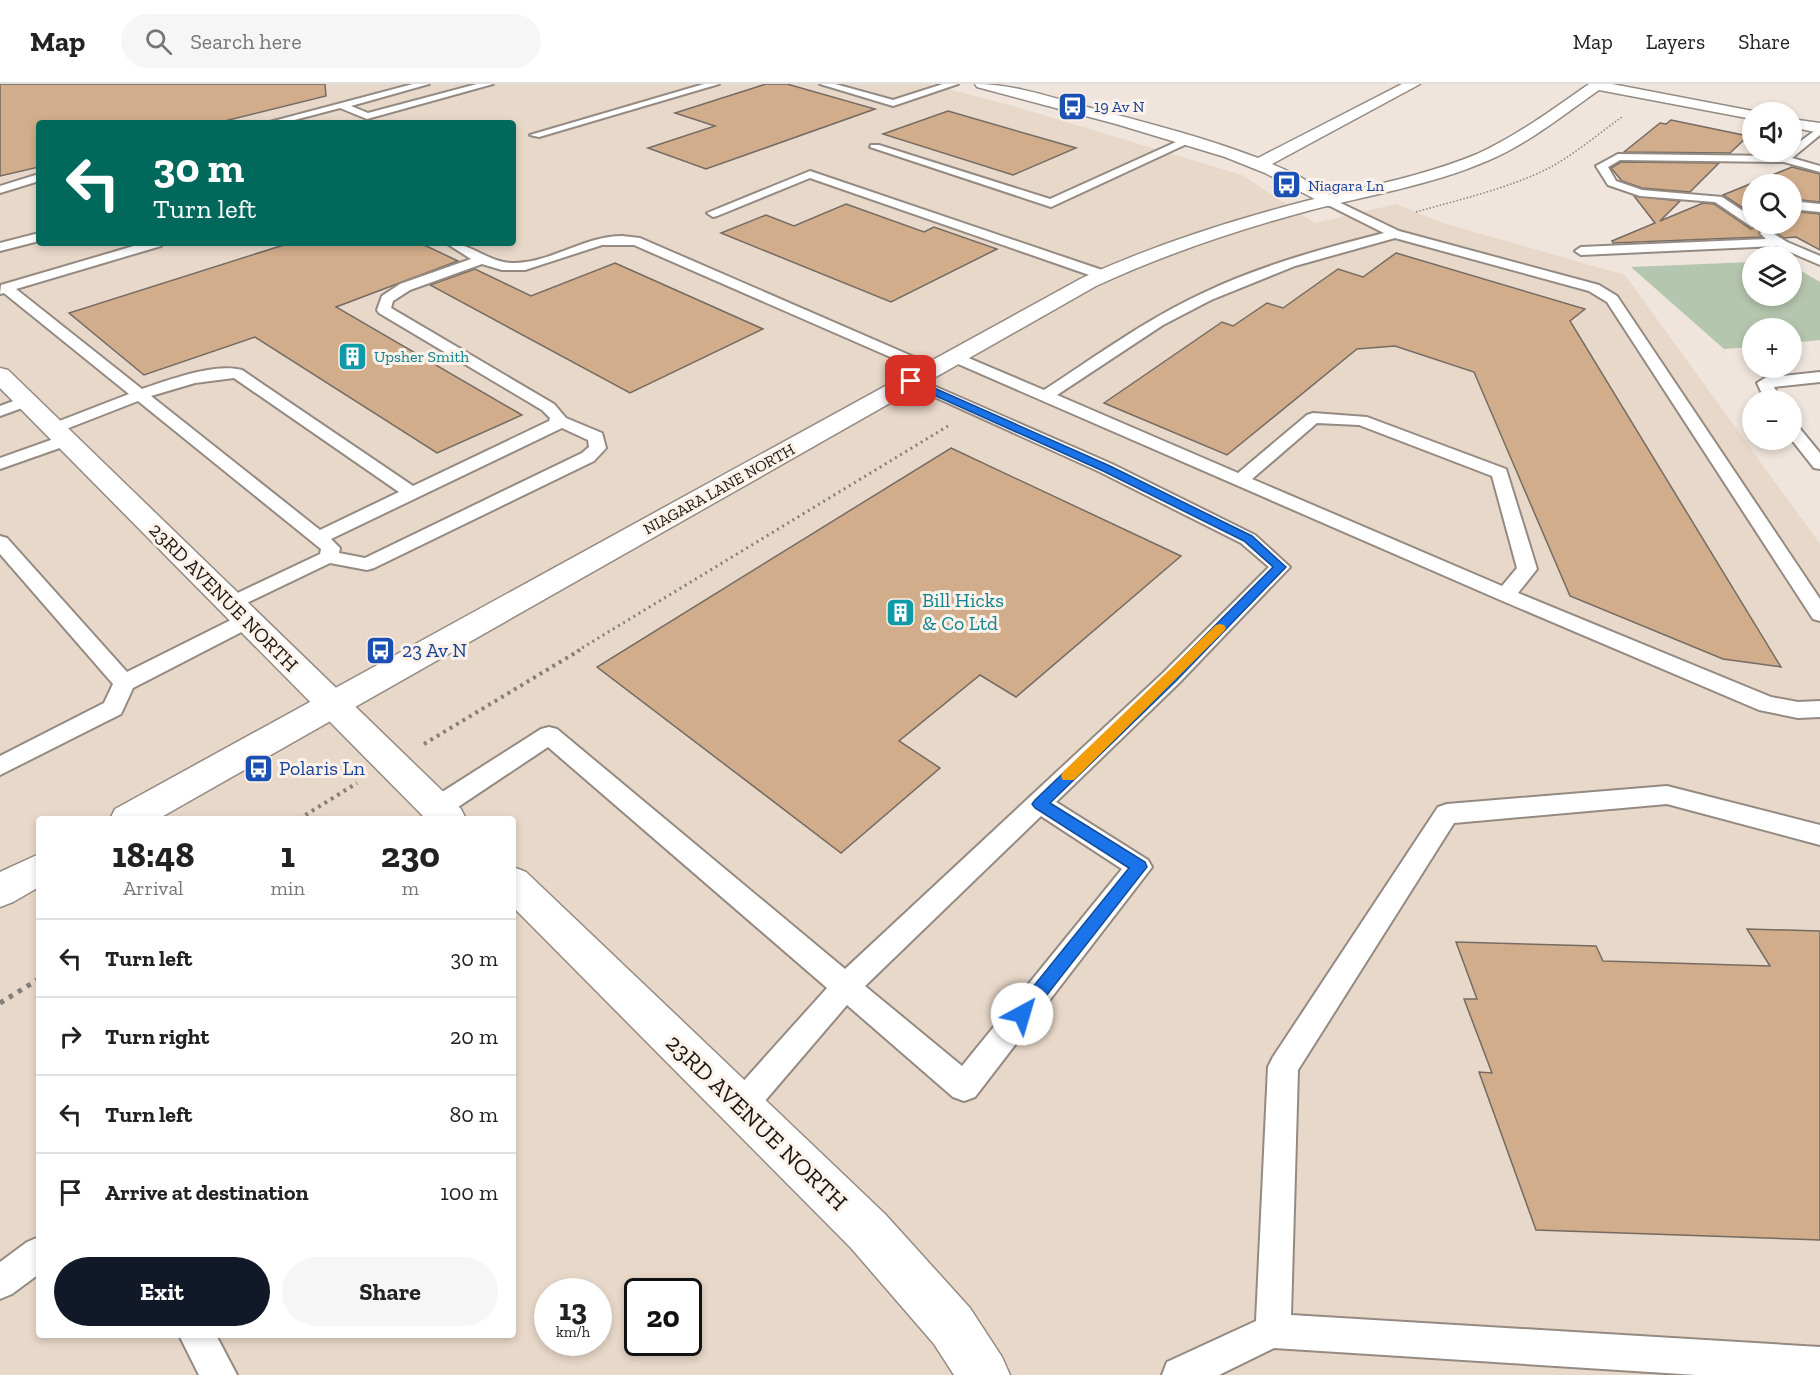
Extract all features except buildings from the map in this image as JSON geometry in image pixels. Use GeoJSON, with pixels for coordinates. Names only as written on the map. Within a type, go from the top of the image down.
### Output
{"type":"FeatureCollection","features":[{"type":"Feature","properties":{"kind":"street"},"geometry":{"type":"LineString","coordinates":[[982,84],[1187,140],[1259,164],[1306,185],[1328,201]]}},
{"type":"Feature","properties":{"kind":"street"},"geometry":{"type":"LineString","coordinates":[[1259,164],[1413,84]]}},
{"type":"Feature","properties":{"kind":"street"},"geometry":{"type":"LineString","coordinates":[[1597,85],[1742,113]]}},
{"type":"Feature","properties":{"kind":"street","name":"NIAGARA LANE NORTH"},"geometry":{"type":"LineString","coordinates":[[133,816],[1103,275],[1165,248],[1216,230],[1425,177],[1483,156],[1526,133],[1597,85]]}},
{"type":"Feature","properties":{"kind":"street"},"geometry":{"type":"LineString","coordinates":[[1044,100],[1068,91]]}},
{"type":"Feature","properties":{"kind":"street"},"geometry":{"type":"LineString","coordinates":[[1802,125],[1820,129]]}},
{"type":"Feature","properties":{"kind":"street","name":"23RD AVENUE NORTH"},"geometry":{"type":"LineString","coordinates":[[0,375],[443,814]]}},
{"type":"Feature","properties":{"kind":"street"},"geometry":{"type":"LineString","coordinates":[[0,891],[36,871]]}},
{"type":"Feature","properties":{"kind":"street","name":"23RD AVENUE NORTH"},"geometry":{"type":"LineString","coordinates":[[517,894],[741,1106],[868,1231],[952,1326],[984,1375]]}},
{"type":"Feature","properties":{"kind":"lane"},"geometry":{"type":"LineString","coordinates":[[282,120],[424,84]]}},
{"type":"Feature","properties":{"kind":"lane"},"geometry":{"type":"LineString","coordinates":[[356,120],[488,84]]}},
{"type":"Feature","properties":{"kind":"lane"},"geometry":{"type":"LineString","coordinates":[[535,135],[714,84]]}},
{"type":"Feature","properties":{"kind":"lane"},"geometry":{"type":"LineString","coordinates":[[825,84],[892,103],[953,84]]}},
{"type":"Feature","properties":{"kind":"lane"},"geometry":{"type":"LineString","coordinates":[[341,105],[367,116]]}},
{"type":"Feature","properties":{"kind":"lane"},"geometry":{"type":"LineString","coordinates":[[1802,144],[1820,129]]}},
{"type":"Feature","properties":{"kind":"lane"},"geometry":{"type":"LineString","coordinates":[[875,147],[1051,203],[1187,140]]}},
{"type":"Feature","properties":{"kind":"lane"},"geometry":{"type":"LineString","coordinates":[[1741,201],[1640,193],[1612,183],[1602,166],[1618,156],[1742,158]]}},
{"type":"Feature","properties":{"kind":"lane"},"geometry":{"type":"LineString","coordinates":[[1795,162],[1820,169]]}},
{"type":"Feature","properties":{"kind":"lane"},"geometry":{"type":"LineString","coordinates":[[713,213],[810,174],[1103,275]]}},
{"type":"Feature","properties":{"kind":"lane"},"geometry":{"type":"LineString","coordinates":[[0,190],[36,178]]}},
{"type":"Feature","properties":{"kind":"lane"},"geometry":{"type":"LineString","coordinates":[[1718,200],[1742,216]]}},
{"type":"Feature","properties":{"kind":"lane"},"geometry":{"type":"LineString","coordinates":[[1328,201],[1395,234],[1594,288],[1612,299],[1820,614]]}},
{"type":"Feature","properties":{"kind":"lane"},"geometry":{"type":"LineString","coordinates":[[1802,206],[1820,208]]}},
{"type":"Feature","properties":{"kind":"lane"},"geometry":{"type":"LineString","coordinates":[[1045,396],[1178,312],[1228,286],[1334,250],[1395,234]]}},
{"type":"Feature","properties":{"kind":"lane"},"geometry":{"type":"LineString","coordinates":[[1768,234],[1779,242],[1820,261]]}},
{"type":"Feature","properties":{"kind":"lane"},"geometry":{"type":"LineString","coordinates":[[0,248],[36,238]]}},
{"type":"Feature","properties":{"kind":"lane"},"geometry":{"type":"LineString","coordinates":[[458,246],[482,259],[502,266],[516,267],[599,242],[636,241],[921,376],[1248,539],[1280,567],[1171,678],[846,986],[741,1106]]}},
{"type":"Feature","properties":{"kind":"lane"},"geometry":{"type":"LineString","coordinates":[[1581,251],[1779,242]]}},
{"type":"Feature","properties":{"kind":"lane"},"geometry":{"type":"LineString","coordinates":[[3,289],[147,246]]}},
{"type":"Feature","properties":{"kind":"lane"},"geometry":{"type":"LineString","coordinates":[[328,557],[367,564],[588,457],[598,448],[596,437],[558,420],[558,417],[548,407],[384,310],[387,299],[405,286],[482,259]]}},
{"type":"Feature","properties":{"kind":"lane"},"geometry":{"type":"LineString","coordinates":[[0,766],[113,708],[124,683],[328,557],[331,548],[3,289]]}},
{"type":"Feature","properties":{"kind":"lane"},"geometry":{"type":"LineString","coordinates":[[954,357],[1767,704],[1798,710],[1820,709]]}},
{"type":"Feature","properties":{"kind":"lane"},"geometry":{"type":"LineString","coordinates":[[0,464],[140,396],[215,372],[237,373],[412,493]]}},
{"type":"Feature","properties":{"kind":"lane"},"geometry":{"type":"LineString","coordinates":[[1768,390],[1765,383],[1820,377]]}},
{"type":"Feature","properties":{"kind":"lane"},"geometry":{"type":"LineString","coordinates":[[0,411],[27,401]]}},
{"type":"Feature","properties":{"kind":"lane"},"geometry":{"type":"LineString","coordinates":[[1240,481],[1313,418],[1361,420],[1500,473],[1527,569],[1505,594]]}},
{"type":"Feature","properties":{"kind":"lane"},"geometry":{"type":"LineString","coordinates":[[318,538],[557,424],[558,420]]}},
{"type":"Feature","properties":{"kind":"lane"},"geometry":{"type":"LineString","coordinates":[[1802,442],[1820,464]]}},
{"type":"Feature","properties":{"kind":"lane"},"geometry":{"type":"LineString","coordinates":[[0,542],[124,683]]}},
{"type":"Feature","properties":{"kind":"lane"},"geometry":{"type":"LineString","coordinates":[[443,814],[549,735],[964,1088],[1139,867],[1040,804]]}},
{"type":"Feature","properties":{"kind":"lane"},"geometry":{"type":"LineString","coordinates":[[1273,1330],[1283,1067],[1448,814],[1667,795],[1820,835]]}},
{"type":"Feature","properties":{"kind":"lane"},"geometry":{"type":"LineString","coordinates":[[0,1282],[36,1256]]}},
{"type":"Feature","properties":{"kind":"lane"},"geometry":{"type":"LineString","coordinates":[[1179,1375],[1273,1330],[1820,1365]]}},
{"type":"Feature","properties":{"kind":"lane"},"geometry":{"type":"LineString","coordinates":[[198,1338],[219,1375]]}},
{"type":"Feature","properties":{"kind":"path"},"geometry":{"type":"LineString","coordinates":[[304,816],[357,783]]}},
{"type":"Feature","properties":{"kind":"path"},"geometry":{"type":"LineString","coordinates":[[0,1003],[36,981]]}},
{"type":"Feature","properties":{"kind":"shaded area"},"geometry":{"type":"Polygon","coordinates":[[[0,84],[929,84],[1010,105],[1242,175],[1315,223],[1396,204],[1440,222],[1625,275],[1742,436],[1742,450],[1752,450],[1820,544],[1820,1375],[0,1375],[0,84]]]}},
{"type":"Feature","properties":{"kind":"green space"},"geometry":{"type":"Polygon","coordinates":[[[1742,262],[1742,306],[1802,306],[1802,271],[1820,282],[1820,340],[1802,342],[1802,318],[1742,318],[1742,348],[1724,349],[1631,267],[1742,262]]]}},
{"type":"Feature","properties":{"kind":"slow traffic"},"geometry":{"type":"LineString","coordinates":[[1068,776],[1220,628]]}},
{"type":"Feature","properties":{"kind":"place","name":"19 Av N"},"geometry":{"type":"Point","coordinates":[1073,106]}},
{"type":"Feature","properties":{"kind":"place","name":"Niagara Ln"},"geometry":{"type":"Point","coordinates":[1287,185]}},
{"type":"Feature","properties":{"kind":"place","name":"Upsher Smith"},"geometry":{"type":"Point","coordinates":[353,356]}},
{"type":"Feature","properties":{"kind":"place","name":"Bill Hicks & Co Ltd"},"geometry":{"type":"Point","coordinates":[901,612]}},
{"type":"Feature","properties":{"kind":"place","name":"23 Av N"},"geometry":{"type":"Point","coordinates":[381,650]}},
{"type":"Feature","properties":{"kind":"place","name":"Polaris Ln"},"geometry":{"type":"Point","coordinates":[258,768]}},
{"type":"Feature","properties":{"kind":"route"},"geometry":{"type":"LineString","coordinates":[[911,381],[1106,468],[1248,539],[1280,567],[1171,678],[1040,804],[1139,867],[1022,1014]]}}]}
